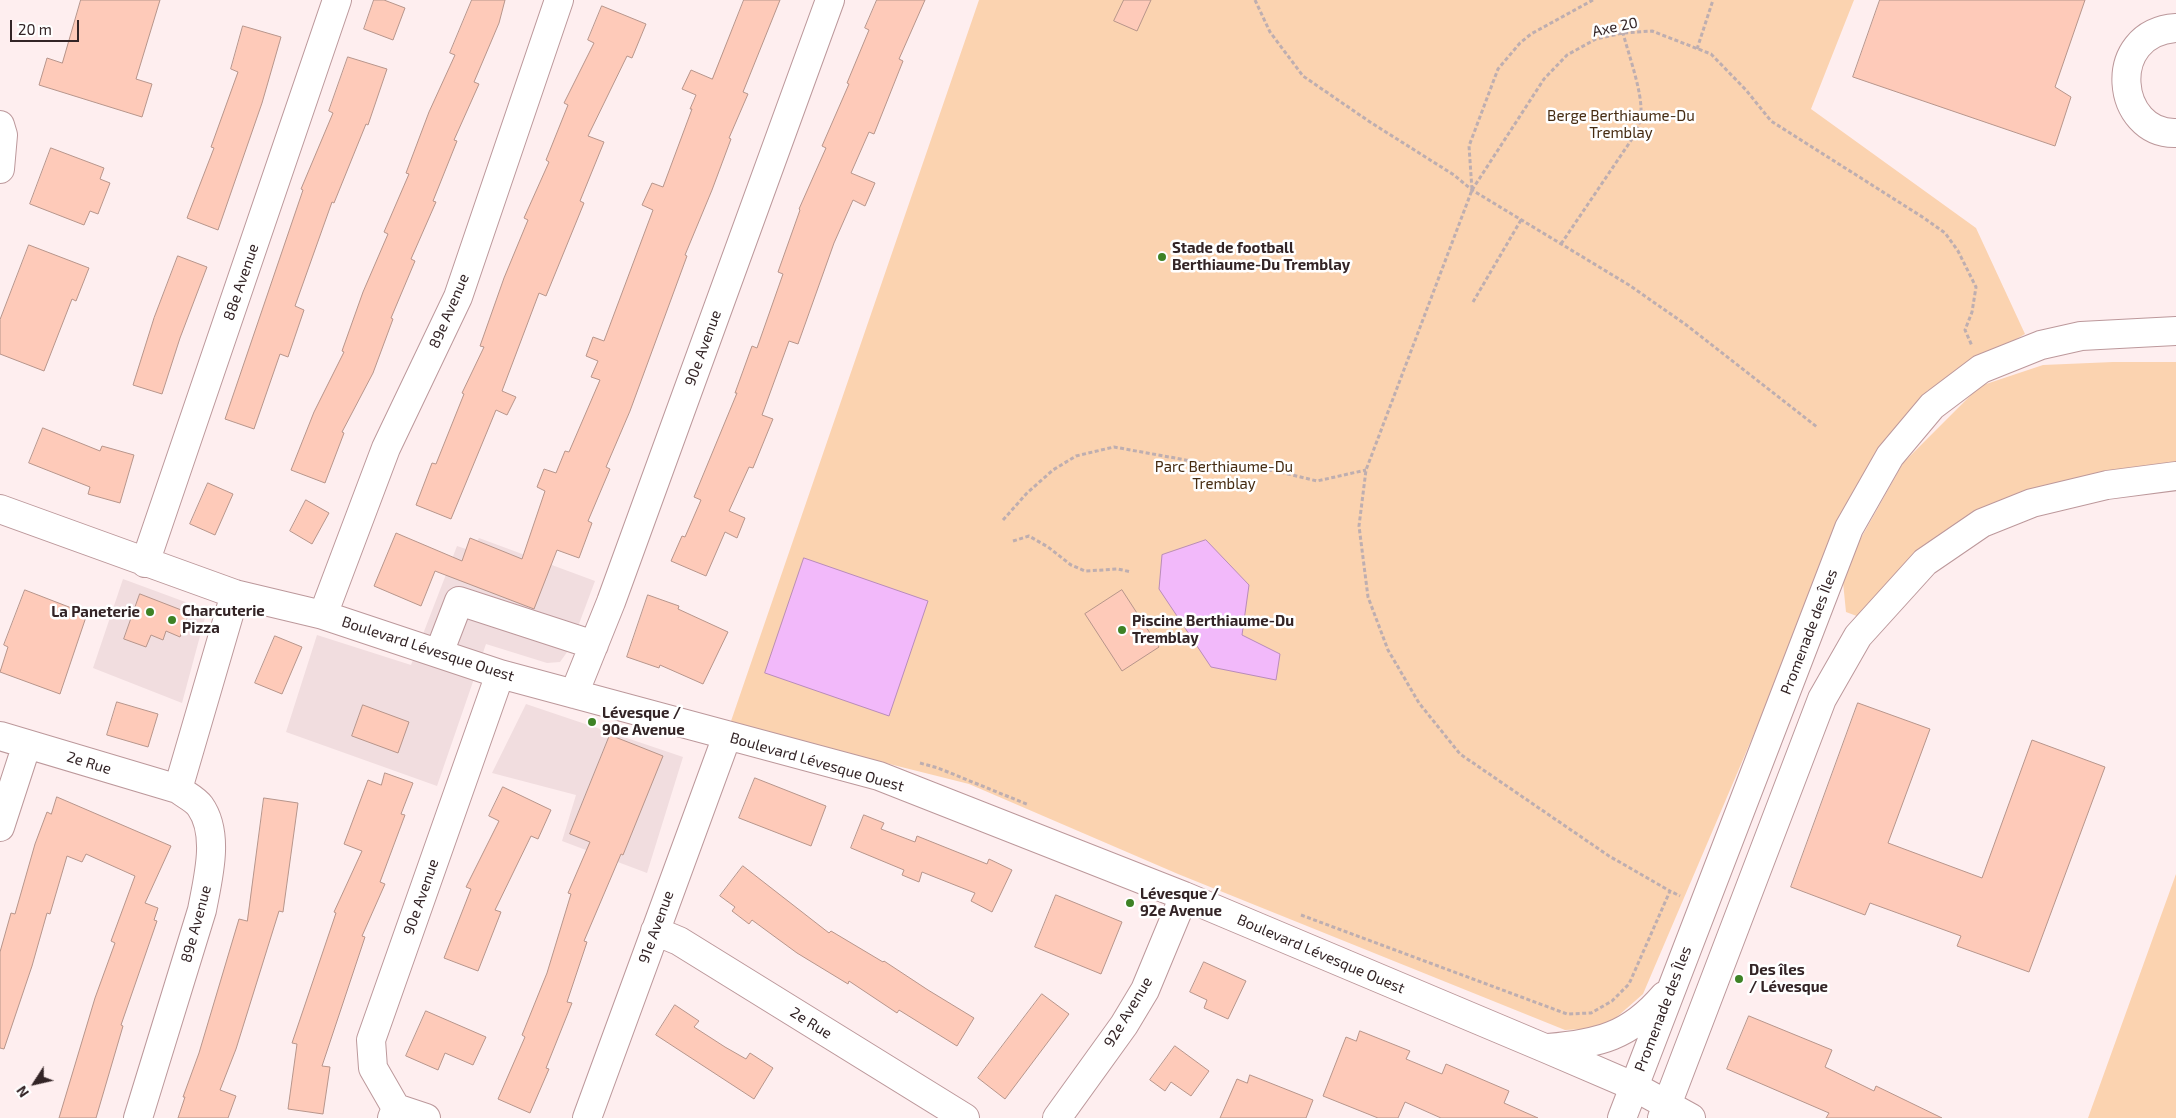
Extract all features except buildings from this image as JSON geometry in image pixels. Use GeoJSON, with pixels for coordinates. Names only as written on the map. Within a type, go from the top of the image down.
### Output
{"type":"FeatureCollection","features":[{"type":"Feature","properties":{"kind":"street","name":"88e Avenue"},"geometry":{"type":"LineString","coordinates":[[145,563],[337,0]]}},
{"type":"Feature","properties":{"kind":"street","name":"89e Avenue"},"geometry":{"type":"LineString","coordinates":[[323,615],[386,448],[458,297],[558,0]]}},
{"type":"Feature","properties":{"kind":"street","name":"90e Avenue"},"geometry":{"type":"LineString","coordinates":[[574,694],[594,645],[830,0]]}},
{"type":"Feature","properties":{"kind":"street"},"geometry":{"type":"LineString","coordinates":[[2176,28],[2166,29],[2149,36],[2136,49],[2128,65],[2125,83],[2130,101],[2139,116],[2154,128],[2176,133]]}},
{"type":"Feature","properties":{"kind":"street"},"geometry":{"type":"LineString","coordinates":[[0,124],[2,135],[0,170]]}},
{"type":"Feature","properties":{"kind":"street","name":"Promenade des Îles"},"geometry":{"type":"LineString","coordinates":[[1622,1118],[1849,528],[1896,449],[1932,406],[1981,369],[2041,345],[2081,336],[2176,331]]}},
{"type":"Feature","properties":{"kind":"street"},"geometry":{"type":"LineString","coordinates":[[1664,1111],[1822,699],[1858,636],[1926,562],[1982,523],[2032,503],[2107,484],[2176,476]]}},
{"type":"Feature","properties":{"kind":"street","name":"Boulevard Lévesque Ouest"},"geometry":{"type":"LineString","coordinates":[[0,510],[235,594],[323,615],[500,674],[878,776],[1184,896],[1633,1086],[1664,1111],[1691,1118]]}},
{"type":"Feature","properties":{"kind":"street"},"geometry":{"type":"LineString","coordinates":[[178,789],[235,594]]}},
{"type":"Feature","properties":{"kind":"street"},"geometry":{"type":"LineString","coordinates":[[440,653],[459,601],[594,645]]}},
{"type":"Feature","properties":{"kind":"street","name":"90e Avenue"},"geometry":{"type":"LineString","coordinates":[[394,1113],[373,1068],[371,1040],[500,674]]}},
{"type":"Feature","properties":{"kind":"street","name":"2e Rue"},"geometry":{"type":"LineString","coordinates":[[0,736],[178,789]]}},
{"type":"Feature","properties":{"kind":"street","name":"91e Avenue"},"geometry":{"type":"LineString","coordinates":[[587,1118],[727,736]]}},
{"type":"Feature","properties":{"kind":"street"},"geometry":{"type":"LineString","coordinates":[[0,826],[27,744]]}},
{"type":"Feature","properties":{"kind":"street","name":"89e Avenue"},"geometry":{"type":"LineString","coordinates":[[138,1118],[202,910],[208,877],[210,825],[199,805],[178,789]]}},
{"type":"Feature","properties":{"kind":"street","name":"92e Avenue"},"geometry":{"type":"LineString","coordinates":[[1057,1118],[1124,1025],[1145,990],[1184,896]]}},
{"type":"Feature","properties":{"kind":"street","name":"2e Rue"},"geometry":{"type":"LineString","coordinates":[[655,931],[679,941],[965,1118]]}},
{"type":"Feature","properties":{"kind":"street"},"geometry":{"type":"LineString","coordinates":[[1547,1049],[1574,1046],[1616,1035],[1634,1024],[1662,998],[1672,985]]}},
{"type":"Feature","properties":{"kind":"street"},"geometry":{"type":"LineString","coordinates":[[394,1113],[426,1118]]}},
{"type":"Feature","properties":{"kind":"path"},"geometry":{"type":"LineString","coordinates":[[1255,0],[1270,32],[1303,76],[1370,122],[1454,175],[1472,190],[1629,285],[1684,324],[1817,427]]}},
{"type":"Feature","properties":{"kind":"path"},"geometry":{"type":"LineString","coordinates":[[1593,0],[1531,34],[1520,43],[1498,69],[1469,146],[1472,190],[1366,470],[1359,526],[1368,597],[1388,650],[1419,703],[1460,754],[1609,856],[1670,891],[1704,905]]}},
{"type":"Feature","properties":{"kind":"path"},"geometry":{"type":"LineString","coordinates":[[1697,49],[1714,0]]}},
{"type":"Feature","properties":{"kind":"path","name":"Axe 20"},"geometry":{"type":"LineString","coordinates":[[1472,190],[1544,79],[1567,55],[1596,39],[1623,33],[1652,31],[1711,54],[1746,90],[1771,121],[1924,218],[1944,234],[1958,251],[1976,288],[1972,312],[1965,330],[1981,369]]}},
{"type":"Feature","properties":{"kind":"path"},"geometry":{"type":"LineString","coordinates":[[1562,244],[1632,139],[1638,126],[1641,114],[1640,100],[1623,33]]}},
{"type":"Feature","properties":{"kind":"path"},"geometry":{"type":"LineString","coordinates":[[1473,302],[1521,220]]}},
{"type":"Feature","properties":{"kind":"path"},"geometry":{"type":"LineString","coordinates":[[1004,520],[1026,494],[1052,470],[1076,456],[1114,447],[1197,462],[1276,471],[1317,481],[1366,470]]}},
{"type":"Feature","properties":{"kind":"path"},"geometry":{"type":"LineString","coordinates":[[1012,540],[1029,536],[1048,547],[1071,565],[1085,571],[1118,569],[1131,572]]}},
{"type":"Feature","properties":{"kind":"path"},"geometry":{"type":"LineString","coordinates":[[911,760],[938,768],[1030,806]]}},
{"type":"Feature","properties":{"kind":"path"},"geometry":{"type":"LineString","coordinates":[[1300,915],[1568,1014],[1591,1013],[1612,1001],[1629,984],[1670,891]]}},
{"type":"Feature","properties":{"kind":"shaded area"},"geometry":{"type":"Polygon","coordinates":[[[479,538],[595,581],[570,648],[560,662],[547,663],[486,644],[437,786],[286,732],[317,635],[411,665],[457,546],[472,551],[479,538]]]}},
{"type":"Feature","properties":{"kind":"shaded area"},"geometry":{"type":"Polygon","coordinates":[[[1206,540],[1249,585],[1242,635],[1280,654],[1276,680],[1211,667],[1159,589],[1162,555],[1206,540]]]}},
{"type":"Feature","properties":{"kind":"shaded area"},"geometry":{"type":"Polygon","coordinates":[[[804,558],[928,601],[889,716],[765,673],[804,558]]]}},
{"type":"Feature","properties":{"kind":"shaded area"},"geometry":{"type":"Polygon","coordinates":[[[123,579],[207,610],[182,703],[93,668],[123,579]]]}},
{"type":"Feature","properties":{"kind":"shaded area"},"geometry":{"type":"Polygon","coordinates":[[[526,704],[683,757],[647,873],[562,841],[576,795],[492,773],[526,704]]]}},
{"type":"Feature","properties":{"kind":"green space","name":"Parc Berthiaume-Du Tremblay"},"geometry":{"type":"Polygon","coordinates":[[[979,0],[1854,0],[1811,109],[1976,228],[2025,334],[1927,391],[1860,485],[1643,994],[1610,1023],[1583,1029],[1565,1030],[1178,874],[969,784],[730,724],[979,0]]]}},
{"type":"Feature","properties":{"kind":"green space"},"geometry":{"type":"Polygon","coordinates":[[[2176,362],[2176,465],[1986,511],[1862,618],[1846,612],[1842,572],[1903,463],[1980,386],[2043,365],[2176,362]]]}},
{"type":"Feature","properties":{"kind":"green space"},"geometry":{"type":"Polygon","coordinates":[[[2176,874],[2176,1118],[2088,1118],[2176,874]]]}},
{"type":"Feature","properties":{"kind":"place","name":"Stade de football Berthiaume-Du Tremblay"},"geometry":{"type":"Point","coordinates":[1162,257]}},
{"type":"Feature","properties":{"kind":"place","name":"La Paneterie"},"geometry":{"type":"Point","coordinates":[150,612]}},
{"type":"Feature","properties":{"kind":"place","name":"Charcuterie Pizza"},"geometry":{"type":"Point","coordinates":[172,620]}},
{"type":"Feature","properties":{"kind":"place","name":"Piscine Berthiaume-Du Tremblay"},"geometry":{"type":"Point","coordinates":[1122,630]}},
{"type":"Feature","properties":{"kind":"place","name":"Lévesque / 90e Avenue"},"geometry":{"type":"Point","coordinates":[592,722]}},
{"type":"Feature","properties":{"kind":"place","name":"Lévesque / 92e Avenue"},"geometry":{"type":"Point","coordinates":[1130,903]}},
{"type":"Feature","properties":{"kind":"place","name":"Des îles / Lévesque"},"geometry":{"type":"Point","coordinates":[1739,979]}},
{"type":"Feature","properties":{"kind":"park label","name":"Berge Berthiaume-Du Tremblay"},"geometry":{"type":"Point","coordinates":[1621,124]}}]}
